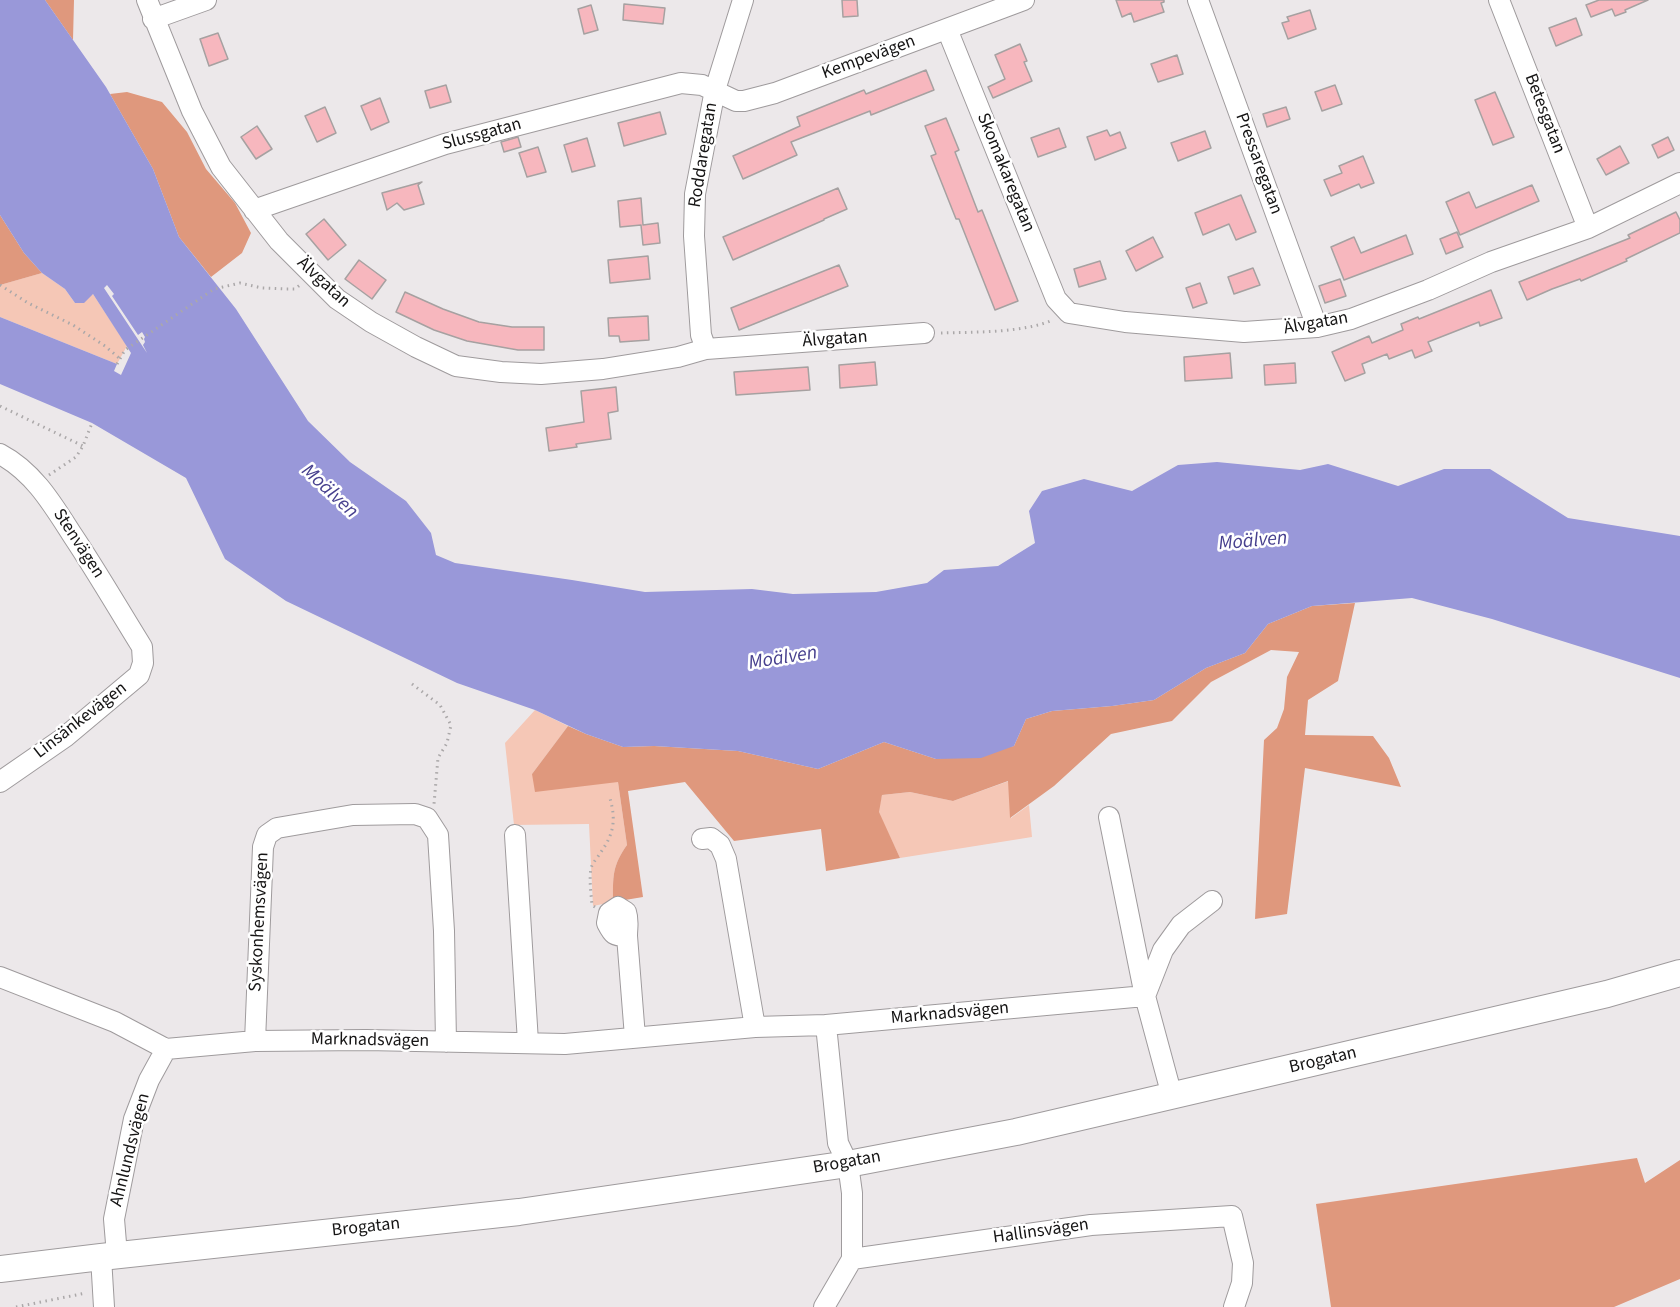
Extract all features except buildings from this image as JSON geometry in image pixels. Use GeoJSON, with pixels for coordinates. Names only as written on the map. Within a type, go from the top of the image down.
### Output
{"type":"FeatureCollection","features":[{"type":"Feature","properties":{"kind":"main road","name":"Brogatan"},"geometry":{"type":"LineString","coordinates":[[0,1269],[519,1212],[848,1164],[1016,1132],[1596,997],[1680,973]]}},
{"type":"Feature","properties":{"kind":"street","name":"Älvgatan"},"geometry":{"type":"LineString","coordinates":[[147,0],[192,111],[221,167],[279,241],[337,299],[371,322],[456,366],[541,374],[603,369],[678,357],[706,349],[924,333]]}},
{"type":"Feature","properties":{"kind":"street"},"geometry":{"type":"LineString","coordinates":[[153,19],[206,0]]}},
{"type":"Feature","properties":{"kind":"street","name":"Roddaregatan"},"geometry":{"type":"LineString","coordinates":[[706,349],[701,335],[694,236],[695,194],[715,90],[743,0]]}},
{"type":"Feature","properties":{"kind":"street","name":"Kempevägen"},"geometry":{"type":"LineString","coordinates":[[715,90],[731,100],[744,102],[775,93],[1024,0]]}},
{"type":"Feature","properties":{"kind":"street","name":"Pressaregatan"},"geometry":{"type":"LineString","coordinates":[[1198,0],[1317,327]]}},
{"type":"Feature","properties":{"kind":"street","name":"Betesgatan"},"geometry":{"type":"LineString","coordinates":[[1499,0],[1588,228]]}},
{"type":"Feature","properties":{"kind":"street","name":"Skomakaregatan"},"geometry":{"type":"LineString","coordinates":[[947,29],[1056,299],[1069,313]]}},
{"type":"Feature","properties":{"kind":"street","name":"Slussgatan"},"geometry":{"type":"LineString","coordinates":[[254,210],[445,144],[681,83],[702,85],[715,90]]}},
{"type":"Feature","properties":{"kind":"street","name":"Älvgatan"},"geometry":{"type":"LineString","coordinates":[[1069,313],[1125,322],[1244,332],[1317,327],[1351,319],[1428,290],[1491,262],[1588,228],[1680,183]]}},
{"type":"Feature","properties":{"kind":"street","name":"Stenvägen"},"geometry":{"type":"LineString","coordinates":[[0,454],[39,485],[142,647]]}},
{"type":"Feature","properties":{"kind":"street","name":"Linsänkevägen"},"geometry":{"type":"LineString","coordinates":[[0,782],[65,737],[139,675],[143,663],[142,647]]}},
{"type":"Feature","properties":{"kind":"street","name":"Syskonhemsvägen"},"geometry":{"type":"LineString","coordinates":[[255,1041],[263,847],[267,836],[277,828],[353,815],[415,814],[427,818],[434,827]]}},
{"type":"Feature","properties":{"kind":"street"},"geometry":{"type":"LineString","coordinates":[[1109,817],[1145,996],[1172,1096]]}},
{"type":"Feature","properties":{"kind":"street"},"geometry":{"type":"LineString","coordinates":[[434,827],[438,835],[443,920],[446,1042]]}},
{"type":"Feature","properties":{"kind":"street"},"geometry":{"type":"LineString","coordinates":[[515,835],[528,1042]]}},
{"type":"Feature","properties":{"kind":"street"},"geometry":{"type":"LineString","coordinates":[[702,839],[711,838],[720,845],[726,860],[755,1027]]}},
{"type":"Feature","properties":{"kind":"street"},"geometry":{"type":"LineString","coordinates":[[1145,996],[1163,950],[1181,926],[1212,901]]}},
{"type":"Feature","properties":{"kind":"street"},"geometry":{"type":"LineString","coordinates":[[609,913],[618,908],[626,912],[629,920],[627,936],[635,1037]]}},
{"type":"Feature","properties":{"kind":"street"},"geometry":{"type":"LineString","coordinates":[[0,976],[115,1022],[166,1049]]}},
{"type":"Feature","properties":{"kind":"street","name":"Marknadsvägen"},"geometry":{"type":"LineString","coordinates":[[166,1049],[255,1041],[366,1040],[565,1044],[755,1027],[825,1025],[1145,996]]}},
{"type":"Feature","properties":{"kind":"street"},"geometry":{"type":"LineString","coordinates":[[824,1307],[852,1259],[852,1193],[848,1164],[838,1143],[825,1025]]}},
{"type":"Feature","properties":{"kind":"street","name":"Ahnlundsvägen"},"geometry":{"type":"LineString","coordinates":[[104,1307],[102,1283],[134,1119],[149,1080],[166,1049]]}},
{"type":"Feature","properties":{"kind":"street","name":"Hallinsvägen"},"geometry":{"type":"LineString","coordinates":[[852,1259],[1091,1225],[1232,1216],[1243,1263],[1242,1283],[1234,1307]]}},
{"type":"Feature","properties":{"kind":"path"},"geometry":{"type":"LineString","coordinates":[[117,364],[125,350],[214,289],[240,283],[262,288],[295,289],[312,274]]}},
{"type":"Feature","properties":{"kind":"path"},"geometry":{"type":"LineString","coordinates":[[0,285],[27,303],[73,326],[105,346],[119,358]]}},
{"type":"Feature","properties":{"kind":"path"},"geometry":{"type":"LineString","coordinates":[[924,333],[990,332],[1043,324],[1069,313]]}},
{"type":"Feature","properties":{"kind":"path"},"geometry":{"type":"LineString","coordinates":[[0,406],[83,446]]}},
{"type":"Feature","properties":{"kind":"path"},"geometry":{"type":"LineString","coordinates":[[39,485],[51,472],[76,457],[92,423]]}},
{"type":"Feature","properties":{"kind":"path"},"geometry":{"type":"LineString","coordinates":[[412,684],[440,705],[451,725],[447,743],[438,758],[434,827]]}},
{"type":"Feature","properties":{"kind":"path"},"geometry":{"type":"LineString","coordinates":[[609,795],[614,812],[613,832],[592,865],[590,880],[591,905],[609,913]]}},
{"type":"Feature","properties":{"kind":"path"},"geometry":{"type":"LineString","coordinates":[[16,1307],[86,1293],[102,1283]]}},
{"type":"Feature","properties":{"kind":"shaded area"},"geometry":{"type":"Polygon","coordinates":[[[45,0],[74,0],[73,40],[45,0]]]}},
{"type":"Feature","properties":{"kind":"shaded area"},"geometry":{"type":"Polygon","coordinates":[[[127,92],[162,102],[187,132],[206,169],[235,203],[251,233],[242,253],[211,277],[179,237],[153,169],[110,94],[127,92]]]}},
{"type":"Feature","properties":{"kind":"shaded area"},"geometry":{"type":"Polygon","coordinates":[[[0,215],[24,253],[42,273],[0,285],[0,215]]]}},
{"type":"Feature","properties":{"kind":"shaded area"},"geometry":{"type":"Polygon","coordinates":[[[42,273],[65,289],[75,303],[93,294],[127,346],[117,364],[0,317],[0,285],[42,273]]]}},
{"type":"Feature","properties":{"kind":"shaded area"},"geometry":{"type":"Polygon","coordinates":[[[1355,603],[1338,681],[1308,700],[1305,735],[1373,736],[1389,758],[1401,787],[1305,768],[1287,914],[1255,919],[1264,740],[1277,728],[1284,709],[1287,677],[1299,652],[1271,650],[1211,682],[1172,721],[1111,734],[1054,786],[1010,818],[1008,781],[953,801],[910,792],[882,795],[879,812],[900,858],[826,871],[821,829],[734,841],[685,782],[628,791],[643,897],[613,902],[614,872],[618,859],[627,845],[618,782],[535,792],[532,774],[568,726],[623,747],[654,746],[738,751],[818,769],[884,742],[936,759],[1014,746],[1026,719],[1052,711],[1154,700],[1206,668],[1245,653],[1268,624],[1312,606],[1355,603]]]}},
{"type":"Feature","properties":{"kind":"shaded area"},"geometry":{"type":"Polygon","coordinates":[[[535,710],[568,726],[532,774],[618,782],[627,845],[618,859],[614,872],[613,902],[593,906],[589,824],[514,825],[505,743],[535,710]]]}},
{"type":"Feature","properties":{"kind":"shaded area"},"geometry":{"type":"Polygon","coordinates":[[[1009,781],[1011,818],[1029,805],[1032,837],[900,858],[878,812],[882,795],[910,792],[953,801],[1009,781]]]}},
{"type":"Feature","properties":{"kind":"shaded area"},"geometry":{"type":"Polygon","coordinates":[[[1637,1158],[1645,1183],[1680,1160],[1680,1279],[1614,1307],[1331,1307],[1316,1204],[1637,1158]]]}},
{"type":"Feature","properties":{"kind":"water","name":"Moälven"},"geometry":{"type":"Polygon","coordinates":[[[0,0],[45,0],[106,87],[153,169],[179,237],[236,309],[308,421],[350,462],[406,501],[431,533],[436,555],[455,563],[645,592],[752,589],[793,594],[876,592],[927,583],[944,570],[998,566],[1035,543],[1029,511],[1042,491],[1084,479],[1132,491],[1178,465],[1217,462],[1300,470],[1328,464],[1398,486],[1444,469],[1490,469],[1568,518],[1680,536],[1680,678],[1492,619],[1412,598],[1312,606],[1268,624],[1245,653],[1206,668],[1154,700],[1052,711],[1026,719],[1014,746],[981,758],[936,759],[884,742],[818,769],[738,751],[654,746],[623,747],[586,734],[535,710],[457,683],[286,601],[225,559],[186,478],[92,423],[0,384],[0,317],[117,364],[114,371],[121,375],[131,353],[93,294],[84,303],[75,303],[65,289],[42,273],[24,253],[0,215],[0,0]],[[107,285],[104,288],[147,353],[143,345],[145,337],[142,332],[138,335],[112,296],[114,294],[107,285]]]}}]}
